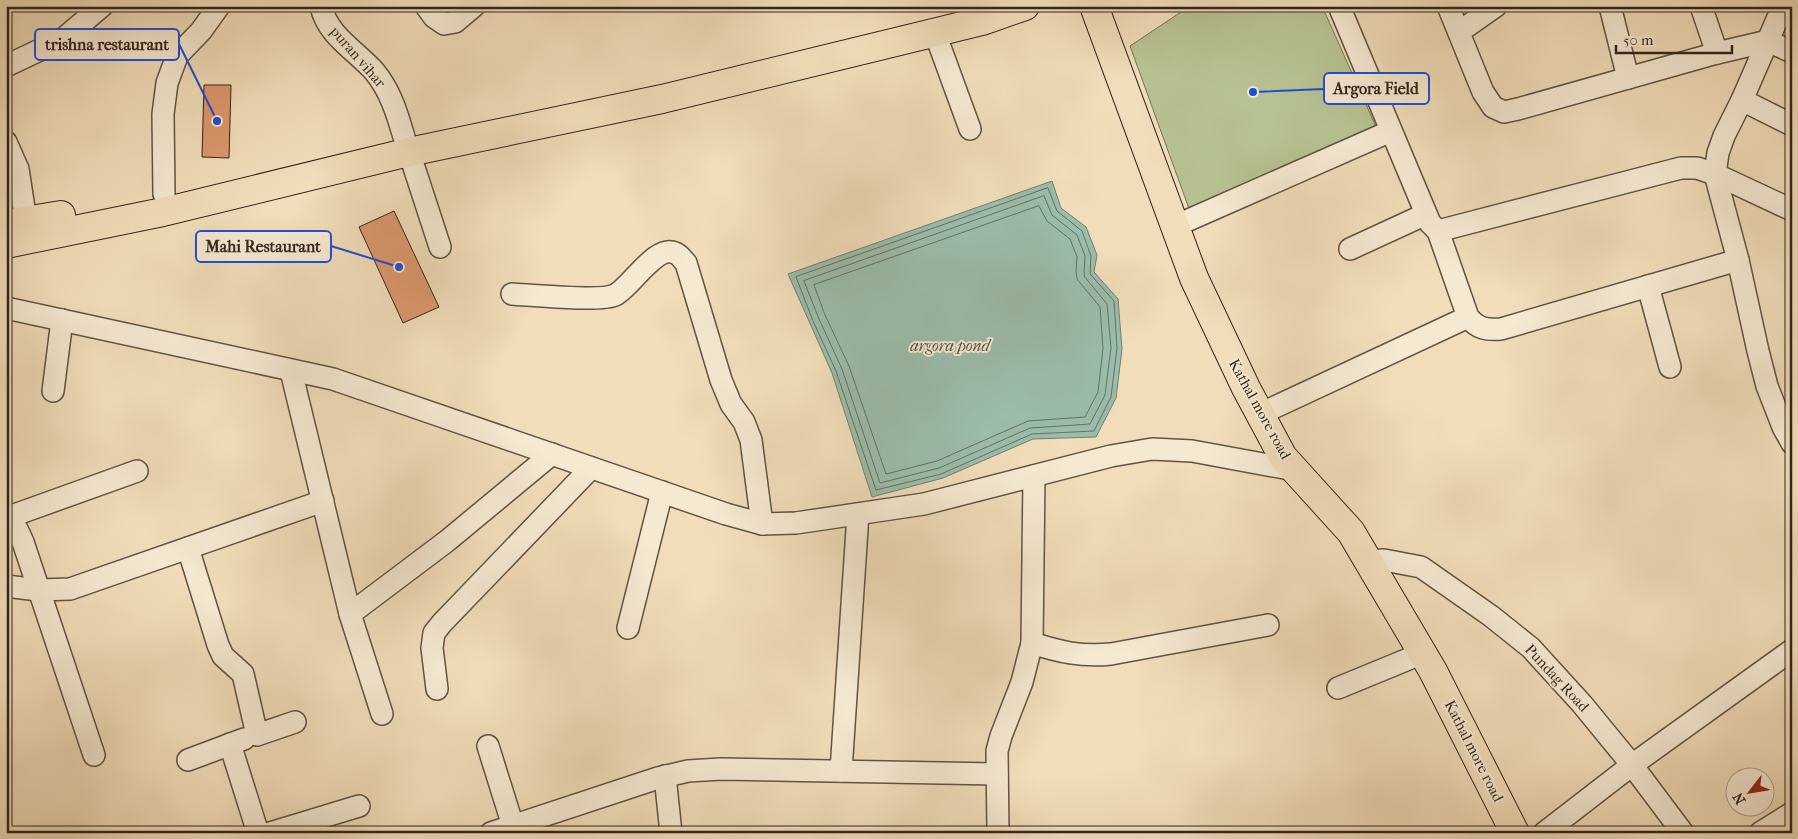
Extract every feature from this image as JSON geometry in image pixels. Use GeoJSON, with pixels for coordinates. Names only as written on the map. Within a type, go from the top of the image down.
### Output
{"type":"FeatureCollection","features":[{"type":"Feature","properties":{"kind":"main road"},"geometry":{"type":"LineString","coordinates":[[6,244],[162,212],[406,145],[963,6]]}},
{"type":"Feature","properties":{"kind":"main road"},"geometry":{"type":"LineString","coordinates":[[16,223],[406,145],[662,99],[982,21],[1025,6]]}},
{"type":"Feature","properties":{"kind":"main road","name":"Kathal more road"},"geometry":{"type":"LineString","coordinates":[[1094,6],[1194,278],[1260,414],[1284,457],[1351,532],[1423,653],[1515,833]]}},
{"type":"Feature","properties":{"kind":"street"},"geometry":{"type":"LineString","coordinates":[[6,66],[63,40],[102,6]]}},
{"type":"Feature","properties":{"kind":"street"},"geometry":{"type":"LineString","coordinates":[[164,194],[162,114],[167,83],[177,56],[201,31],[218,6]]}},
{"type":"Feature","properties":{"kind":"street","name":"puran vihar"},"geometry":{"type":"LineString","coordinates":[[321,6],[323,16],[336,36],[373,70],[385,86],[395,106],[440,247]]}},
{"type":"Feature","properties":{"kind":"street"},"geometry":{"type":"LineString","coordinates":[[426,6],[434,17],[444,24],[455,22],[474,6]]}},
{"type":"Feature","properties":{"kind":"street"},"geometry":{"type":"LineString","coordinates":[[1339,6],[1430,224],[1438,231],[1468,317],[1475,325],[1486,330],[1501,328],[1738,260]]}},
{"type":"Feature","properties":{"kind":"street"},"geometry":{"type":"LineString","coordinates":[[1448,6],[1484,92],[1493,107],[1504,112],[1717,53],[1768,41],[1792,52]]}},
{"type":"Feature","properties":{"kind":"street"},"geometry":{"type":"LineString","coordinates":[[1459,32],[1496,6]]}},
{"type":"Feature","properties":{"kind":"street"},"geometry":{"type":"LineString","coordinates":[[1610,6],[1628,78]]}},
{"type":"Feature","properties":{"kind":"street"},"geometry":{"type":"LineString","coordinates":[[1701,6],[1717,53]]}},
{"type":"Feature","properties":{"kind":"street"},"geometry":{"type":"LineString","coordinates":[[1783,6],[1742,100],[1724,136],[1714,174],[1738,260],[1767,386],[1783,427],[1792,442]]}},
{"type":"Feature","properties":{"kind":"street"},"geometry":{"type":"LineString","coordinates":[[935,33],[970,129]]}},
{"type":"Feature","properties":{"kind":"street"},"geometry":{"type":"LineString","coordinates":[[1742,100],[1792,125]]}},
{"type":"Feature","properties":{"kind":"street"},"geometry":{"type":"LineString","coordinates":[[1175,226],[1391,131]]}},
{"type":"Feature","properties":{"kind":"street"},"geometry":{"type":"LineString","coordinates":[[6,142],[18,169],[16,223]]}},
{"type":"Feature","properties":{"kind":"street"},"geometry":{"type":"LineString","coordinates":[[1438,231],[1681,168],[1697,168],[1714,174],[1792,210]]}},
{"type":"Feature","properties":{"kind":"street"},"geometry":{"type":"LineString","coordinates":[[1350,249],[1426,214]]}},
{"type":"Feature","properties":{"kind":"street"},"geometry":{"type":"LineString","coordinates":[[512,294],[594,298],[614,296],[626,288],[652,260],[664,252],[675,253],[686,263],[721,380],[731,404],[744,422],[751,440],[762,524]]}},
{"type":"Feature","properties":{"kind":"street"},"geometry":{"type":"LineString","coordinates":[[1648,286],[1670,367]]}},
{"type":"Feature","properties":{"kind":"street"},"geometry":{"type":"LineString","coordinates":[[6,308],[333,379],[726,514],[762,524],[796,523],[924,504],[1111,456],[1152,449],[1192,451],[1295,470]]}},
{"type":"Feature","properties":{"kind":"street"},"geometry":{"type":"LineString","coordinates":[[1260,414],[1468,317]]}},
{"type":"Feature","properties":{"kind":"street"},"geometry":{"type":"LineString","coordinates":[[53,391],[62,320]]}},
{"type":"Feature","properties":{"kind":"street"},"geometry":{"type":"LineString","coordinates":[[291,371],[350,614],[382,714]]}},
{"type":"Feature","properties":{"kind":"street"},"geometry":{"type":"LineString","coordinates":[[350,614],[447,541],[552,454]]}},
{"type":"Feature","properties":{"kind":"street"},"geometry":{"type":"LineString","coordinates":[[437,689],[432,648],[434,633],[591,468]]}},
{"type":"Feature","properties":{"kind":"street"},"geometry":{"type":"LineString","coordinates":[[94,755],[23,542],[17,529],[6,518],[137,471]]}},
{"type":"Feature","properties":{"kind":"street"},"geometry":{"type":"LineString","coordinates":[[998,833],[997,751],[1022,682],[1032,643],[1034,476]]}},
{"type":"Feature","properties":{"kind":"street"},"geometry":{"type":"LineString","coordinates":[[628,628],[662,492]]}},
{"type":"Feature","properties":{"kind":"street"},"geometry":{"type":"LineString","coordinates":[[6,586],[38,590],[70,589],[322,501]]}},
{"type":"Feature","properties":{"kind":"street"},"geometry":{"type":"LineString","coordinates":[[841,771],[858,514]]}},
{"type":"Feature","properties":{"kind":"street"},"geometry":{"type":"LineString","coordinates":[[188,548],[218,645],[223,656],[243,674],[257,735]]}},
{"type":"Feature","properties":{"kind":"street","name":"Pundag Road"},"geometry":{"type":"LineString","coordinates":[[1368,561],[1384,560],[1421,567],[1531,648],[1582,704],[1632,765],[1683,833]]}},
{"type":"Feature","properties":{"kind":"street"},"geometry":{"type":"LineString","coordinates":[[1032,643],[1058,651],[1088,656],[1111,654],[1268,625]]}},
{"type":"Feature","properties":{"kind":"street"},"geometry":{"type":"LineString","coordinates":[[1544,833],[1632,765],[1792,650]]}},
{"type":"Feature","properties":{"kind":"street"},"geometry":{"type":"LineString","coordinates":[[1338,688],[1423,653]]}},
{"type":"Feature","properties":{"kind":"street"},"geometry":{"type":"LineString","coordinates":[[188,760],[295,722]]}},
{"type":"Feature","properties":{"kind":"street"},"geometry":{"type":"LineString","coordinates":[[230,744],[258,833]]}},
{"type":"Feature","properties":{"kind":"street"},"geometry":{"type":"LineString","coordinates":[[488,746],[513,826]]}},
{"type":"Feature","properties":{"kind":"street"},"geometry":{"type":"LineString","coordinates":[[491,833],[665,776],[688,771],[721,769],[997,774]]}},
{"type":"Feature","properties":{"kind":"street"},"geometry":{"type":"LineString","coordinates":[[665,776],[672,833]]}},
{"type":"Feature","properties":{"kind":"street"},"geometry":{"type":"LineString","coordinates":[[270,833],[359,806]]}},
{"type":"Feature","properties":{"kind":"street"},"geometry":{"type":"LineString","coordinates":[[1760,833],[1790,818]]}},
{"type":"Feature","properties":{"kind":"shaded area"},"geometry":{"type":"Polygon","coordinates":[[[1190,6],[1322,6],[1381,138],[1191,214],[1130,46],[1190,6]]]}},
{"type":"Feature","properties":{"kind":"water","name":"argora pond"},"geometry":{"type":"Polygon","coordinates":[[[1052,181],[1061,208],[1086,227],[1097,255],[1094,272],[1118,299],[1122,349],[1116,398],[1096,437],[1033,439],[943,478],[872,497],[832,373],[788,274],[1052,181]]]}},
{"type":"Feature","properties":{"kind":"building"},"geometry":{"type":"Polygon","coordinates":[[[204,85],[231,85],[229,158],[202,157],[204,85]]]}},
{"type":"Feature","properties":{"kind":"building"},"geometry":{"type":"Polygon","coordinates":[[[394,211],[439,307],[403,323],[359,227],[394,211]]]}},
{"type":"Feature","properties":{"kind":"place","name":"Argora Field"},"geometry":{"type":"Point","coordinates":[1253,92]}},
{"type":"Feature","properties":{"kind":"place","name":"trishna restaurant"},"geometry":{"type":"Point","coordinates":[217,121]}},
{"type":"Feature","properties":{"kind":"place","name":"Mahi Restaurant"},"geometry":{"type":"Point","coordinates":[399,267]}}]}
